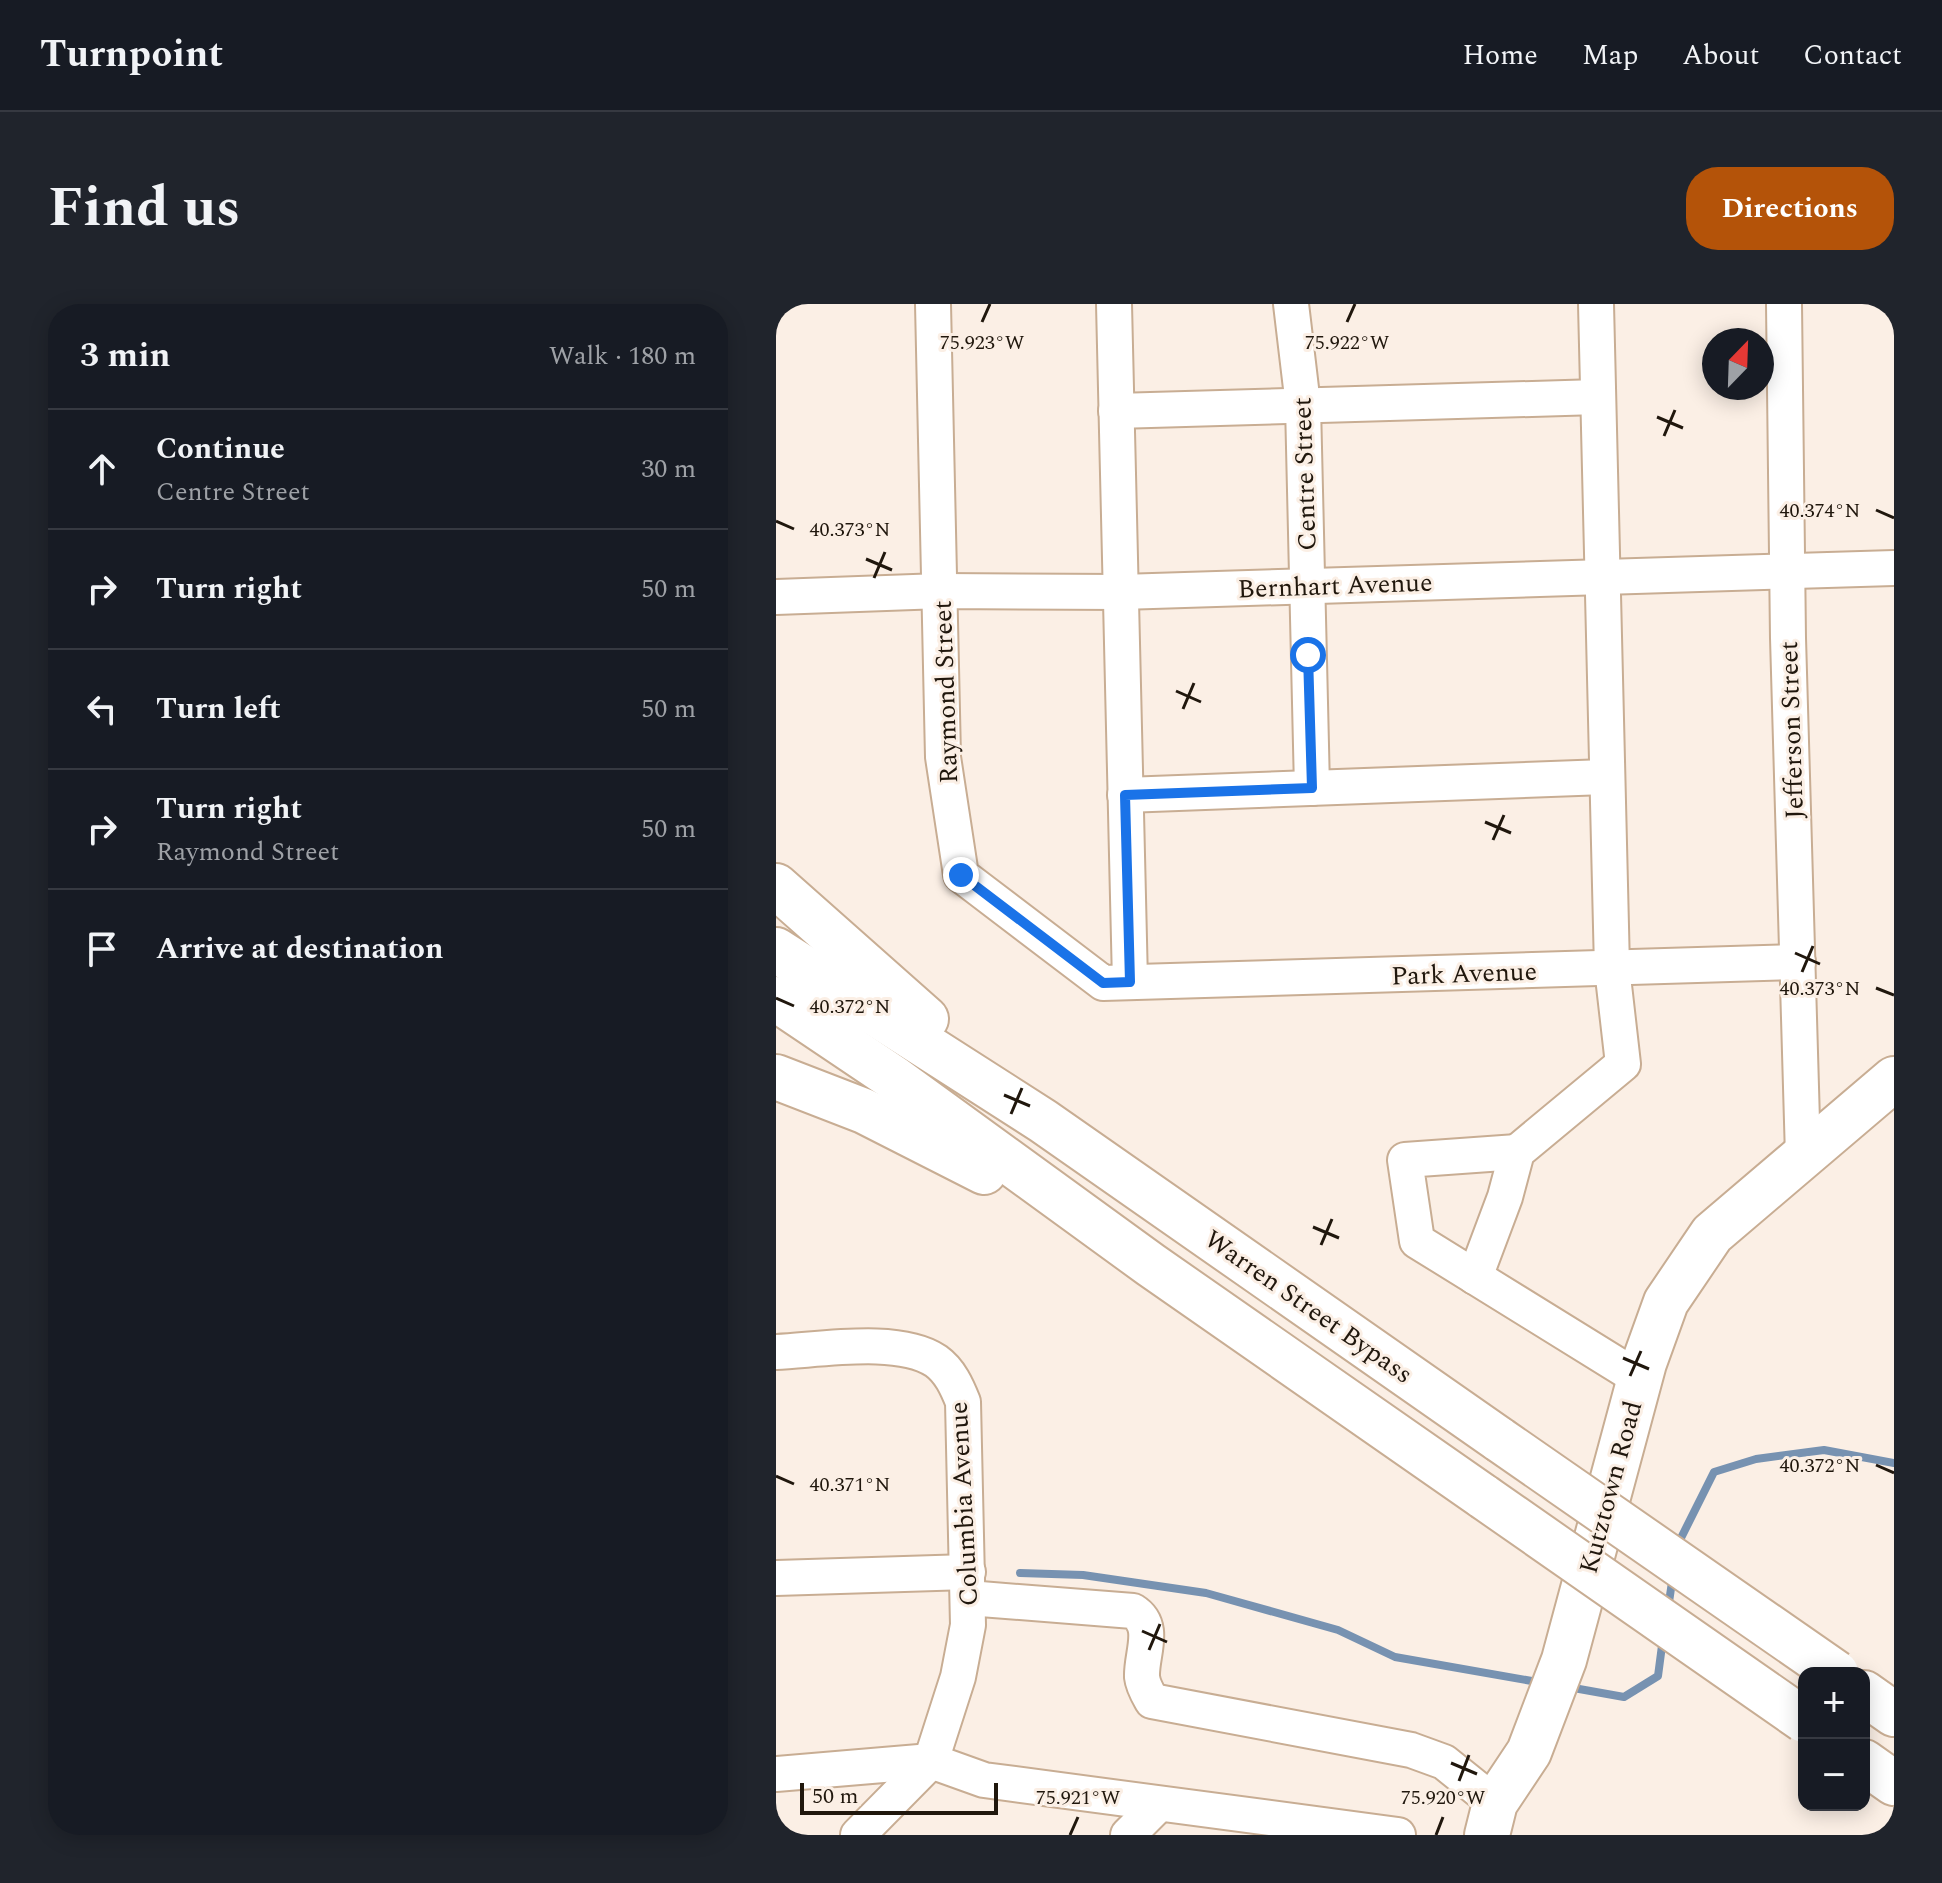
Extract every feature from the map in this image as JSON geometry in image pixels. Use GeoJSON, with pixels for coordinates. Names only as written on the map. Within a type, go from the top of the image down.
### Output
{"type":"FeatureCollection","features":[{"type":"Feature","properties":{"kind":"main road"},"geometry":{"type":"LineString","coordinates":[[776,886],[1043,1121]]}},
{"type":"Feature","properties":{"kind":"main road","name":"Warren Street Bypass"},"geometry":{"type":"LineString","coordinates":[[776,950],[1043,1121],[1827,1667]]}},
{"type":"Feature","properties":{"kind":"main road"},"geometry":{"type":"LineString","coordinates":[[776,999],[895,1079],[1151,1265],[1798,1716]]}},
{"type":"Feature","properties":{"kind":"main road"},"geometry":{"type":"LineString","coordinates":[[776,1077],[908,1131],[1151,1265]]}},
{"type":"Feature","properties":{"kind":"main road","name":"Kutztown Road"},"geometry":{"type":"LineString","coordinates":[[1491,1819],[1529,1752],[1564,1660],[1640,1379],[1666,1302],[1698,1250],[1894,1079]]}},
{"type":"Feature","properties":{"kind":"main road"},"geometry":{"type":"LineString","coordinates":[[1870,1697],[1894,1714]]}},
{"type":"Feature","properties":{"kind":"main road"},"geometry":{"type":"LineString","coordinates":[[1870,1766],[1894,1783]]}},
{"type":"Feature","properties":{"kind":"street","name":"Raymond Street"},"geometry":{"type":"LineString","coordinates":[[933,304],[943,757],[961,875],[1103,983],[1130,982]]}},
{"type":"Feature","properties":{"kind":"street"},"geometry":{"type":"LineString","coordinates":[[1114,304],[1130,982]]}},
{"type":"Feature","properties":{"kind":"street","name":"Centre Street"},"geometry":{"type":"LineString","coordinates":[[1291,304],[1303,405],[1312,788]]}},
{"type":"Feature","properties":{"kind":"street"},"geometry":{"type":"LineString","coordinates":[[1475,1277],[1517,1152],[1623,1064],[1612,968],[1605,777],[1596,304]]}},
{"type":"Feature","properties":{"kind":"street","name":"Jefferson Street"},"geometry":{"type":"LineString","coordinates":[[1784,304],[1803,1156]]}},
{"type":"Feature","properties":{"kind":"street"},"geometry":{"type":"LineString","coordinates":[[1116,411],[1598,397]]}},
{"type":"Feature","properties":{"kind":"street","name":"Bernhart Avenue"},"geometry":{"type":"LineString","coordinates":[[776,597],[941,591],[1121,592],[1894,568]]}},
{"type":"Feature","properties":{"kind":"street"},"geometry":{"type":"LineString","coordinates":[[1125,795],[1605,777]]}},
{"type":"Feature","properties":{"kind":"street","name":"Park Avenue"},"geometry":{"type":"LineString","coordinates":[[1130,982],[1798,962]]}},
{"type":"Feature","properties":{"kind":"street"},"geometry":{"type":"LineString","coordinates":[[1517,1152],[1405,1160],[1417,1241],[1640,1379]]}},
{"type":"Feature","properties":{"kind":"street","name":"Columbia Avenue"},"geometry":{"type":"LineString","coordinates":[[776,1352],[890,1347],[915,1351],[937,1362],[954,1381],[963,1402],[968,1598],[958,1677],[931,1761]]}},
{"type":"Feature","properties":{"kind":"street"},"geometry":{"type":"LineString","coordinates":[[776,1578],[1133,1611],[1142,1617],[1147,1630],[1142,1678],[1152,1701],[1411,1750],[1444,1762],[1491,1819]]}},
{"type":"Feature","properties":{"kind":"street"},"geometry":{"type":"LineString","coordinates":[[776,1774],[931,1761],[984,1780],[1390,1835]]}},
{"type":"Feature","properties":{"kind":"street"},"geometry":{"type":"LineString","coordinates":[[858,1835],[931,1761]]}},
{"type":"Feature","properties":{"kind":"street"},"geometry":{"type":"LineString","coordinates":[[1128,1835],[1159,1804]]}},
{"type":"Feature","properties":{"kind":"waterway"},"geometry":{"type":"LineString","coordinates":[[1677,1546],[1714,1472],[1756,1459],[1824,1450],[1894,1463]]}},
{"type":"Feature","properties":{"kind":"waterway"},"geometry":{"type":"LineString","coordinates":[[1020,1573],[1083,1575],[1206,1593],[1338,1630],[1395,1657],[1543,1683]]}},
{"type":"Feature","properties":{"kind":"waterway"},"geometry":{"type":"LineString","coordinates":[[1668,1609],[1673,1575]]}},
{"type":"Feature","properties":{"kind":"waterway"},"geometry":{"type":"LineString","coordinates":[[1568,1687],[1624,1697],[1658,1676],[1663,1638]]}},
{"type":"Feature","properties":{"kind":"route"},"geometry":{"type":"LineString","coordinates":[[961,875],[1103,983],[1130,982],[1125,795],[1312,788],[1308,655]]}}]}
